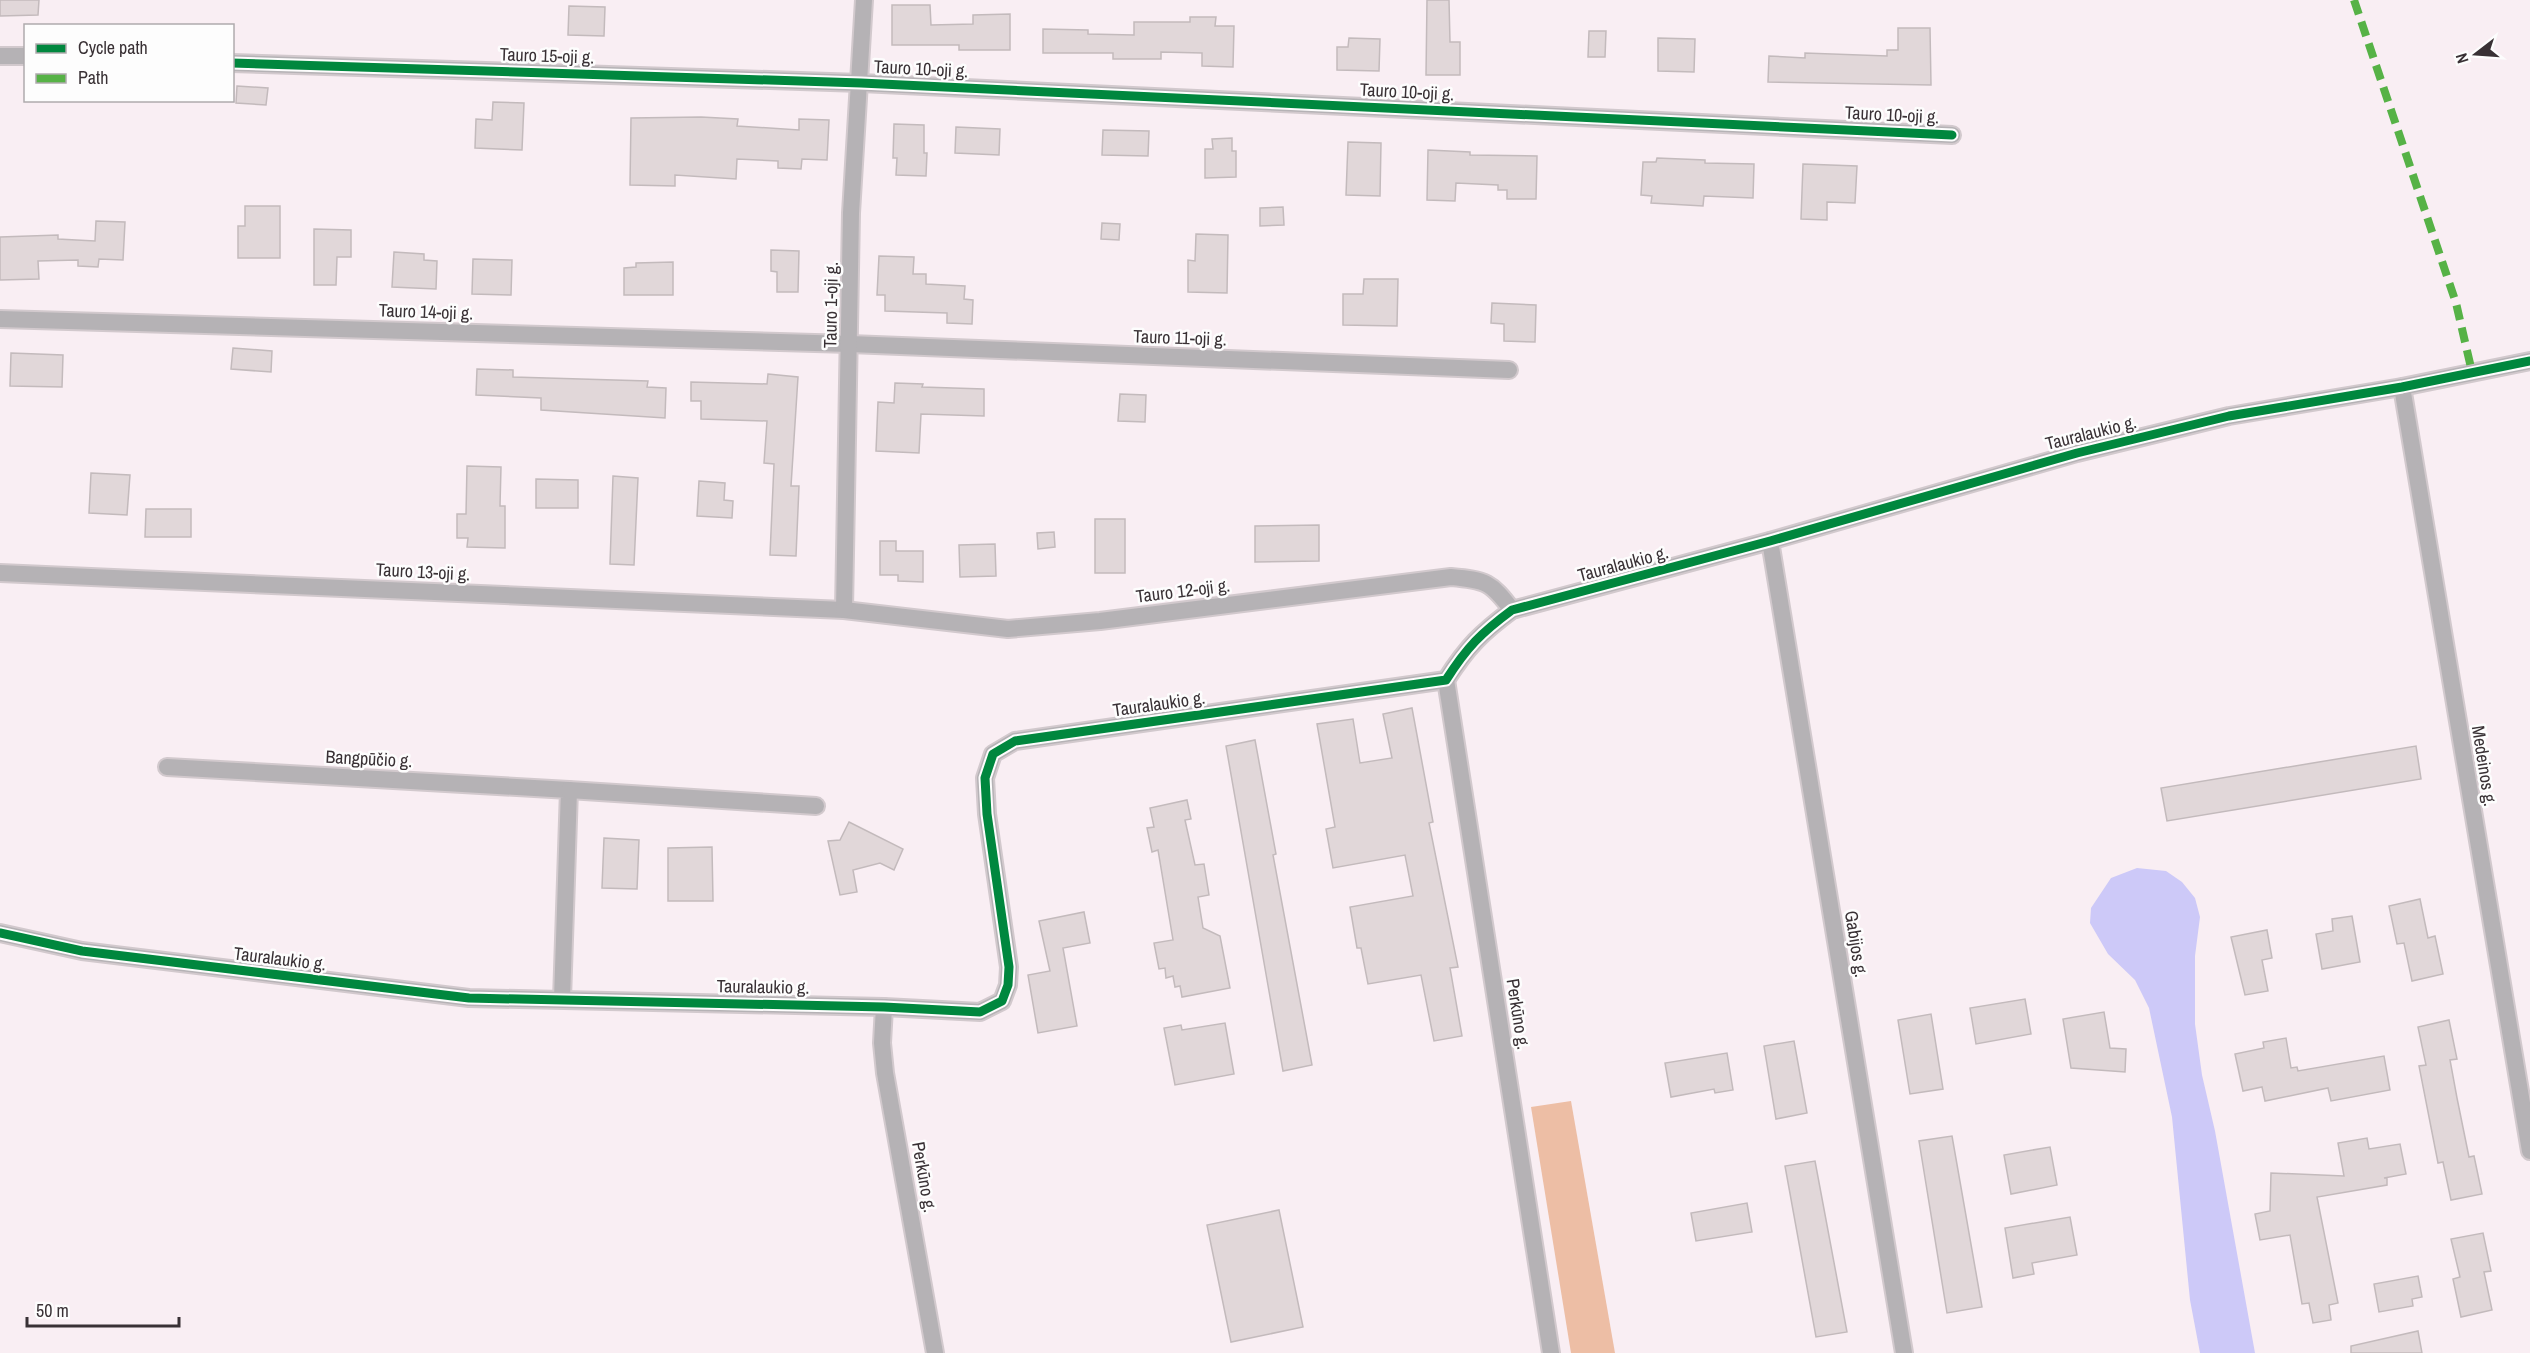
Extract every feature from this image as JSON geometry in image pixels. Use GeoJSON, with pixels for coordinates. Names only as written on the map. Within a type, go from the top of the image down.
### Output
{"type":"FeatureCollection","features":[{"type":"Feature","properties":{"kind":"street","name":"Tauro 1-oji g."},"geometry":{"type":"LineString","coordinates":[[844,610],[851,213],[861,83],[864,0]]}},
{"type":"Feature","properties":{"kind":"street"},"geometry":{"type":"LineString","coordinates":[[0,56],[24,56]]}},
{"type":"Feature","properties":{"kind":"street","name":"Tauro 15-oji g."},"geometry":{"type":"LineString","coordinates":[[234,63],[861,83]]}},
{"type":"Feature","properties":{"kind":"street","name":"Tauro 10-oji g."},"geometry":{"type":"LineString","coordinates":[[861,83],[1952,135]]}},
{"type":"Feature","properties":{"kind":"street","name":"Tauro 14-oji g."},"geometry":{"type":"LineString","coordinates":[[0,319],[850,344]]}},
{"type":"Feature","properties":{"kind":"street","name":"Tauro 11-oji g."},"geometry":{"type":"LineString","coordinates":[[850,344],[1509,370]]}},
{"type":"Feature","properties":{"kind":"street","name":"Tauralaukio g."},"geometry":{"type":"LineString","coordinates":[[0,933],[82,951],[470,998],[884,1006],[980,1012],[1002,1001],[1008,985],[1008,967],[987,814],[985,778],[993,754],[1016,741],[1446,680],[1465,650],[1483,632],[1512,610],[1770,542],[2077,453],[2229,416],[2402,387],[2530,361]]}},
{"type":"Feature","properties":{"kind":"street","name":"Medeinos g."},"geometry":{"type":"LineString","coordinates":[[2402,387],[2530,1151]]}},
{"type":"Feature","properties":{"kind":"street","name":"Gabijos g."},"geometry":{"type":"LineString","coordinates":[[1770,542],[1904,1353]]}},
{"type":"Feature","properties":{"kind":"street","name":"Tauro 13-oji g."},"geometry":{"type":"LineString","coordinates":[[0,573],[844,610]]}},
{"type":"Feature","properties":{"kind":"street","name":"Tauro 12-oji g."},"geometry":{"type":"LineString","coordinates":[[844,610],[1008,629],[1100,621],[1451,576],[1475,579],[1496,588],[1512,610]]}},
{"type":"Feature","properties":{"kind":"street","name":"Perkūno g."},"geometry":{"type":"LineString","coordinates":[[1446,680],[1551,1353]]}},
{"type":"Feature","properties":{"kind":"street","name":"Bangpūčio g."},"geometry":{"type":"LineString","coordinates":[[167,767],[816,806]]}},
{"type":"Feature","properties":{"kind":"street"},"geometry":{"type":"LineString","coordinates":[[562,999],[569,790]]}},
{"type":"Feature","properties":{"kind":"street","name":"Perkūno g."},"geometry":{"type":"LineString","coordinates":[[884,1006],[882,1043],[885,1073],[935,1353]]}},
{"type":"Feature","properties":{"kind":"shaded area"},"geometry":{"type":"Polygon","coordinates":[[[2137,868],[2166,871],[2182,882],[2195,898],[2200,917],[2195,956],[2195,1024],[2202,1075],[2215,1131],[2255,1353],[2200,1353],[2190,1300],[2172,1117],[2149,1008],[2135,980],[2108,954],[2090,923],[2091,908],[2111,878],[2137,868]]]}},
{"type":"Feature","properties":{"kind":"shaded area"},"geometry":{"type":"Polygon","coordinates":[[[1571,1101],[1615,1353],[1571,1353],[1531,1107],[1571,1101]]]}},
{"type":"Feature","properties":{"kind":"building"},"geometry":{"type":"Polygon","coordinates":[[[0,0],[39,0],[38,15],[0,16],[0,0]]]}},
{"type":"Feature","properties":{"kind":"building"},"geometry":{"type":"Polygon","coordinates":[[[1427,0],[1449,0],[1450,42],[1460,42],[1460,75],[1426,75],[1427,0]]]}},
{"type":"Feature","properties":{"kind":"building"},"geometry":{"type":"Polygon","coordinates":[[[892,5],[930,5],[931,25],[973,24],[973,15],[1010,14],[1010,50],[959,50],[959,45],[892,45],[892,5]]]}},
{"type":"Feature","properties":{"kind":"building"},"geometry":{"type":"Polygon","coordinates":[[[569,6],[605,7],[604,36],[568,35],[569,6]]]}},
{"type":"Feature","properties":{"kind":"building"},"geometry":{"type":"Polygon","coordinates":[[[1190,17],[1216,17],[1215,26],[1234,26],[1233,67],[1202,66],[1202,53],[1161,52],[1161,59],[1113,59],[1113,53],[1043,53],[1043,29],[1088,30],[1088,34],[1134,35],[1134,22],[1190,22],[1190,17]]]}},
{"type":"Feature","properties":{"kind":"building"},"geometry":{"type":"Polygon","coordinates":[[[1898,28],[1930,28],[1931,85],[1768,82],[1769,56],[1805,58],[1805,53],[1887,56],[1887,50],[1898,50],[1898,28]]]}},
{"type":"Feature","properties":{"kind":"building"},"geometry":{"type":"Polygon","coordinates":[[[1589,31],[1606,31],[1605,57],[1588,57],[1589,31]]]}},
{"type":"Feature","properties":{"kind":"building"},"geometry":{"type":"Polygon","coordinates":[[[1349,38],[1380,39],[1379,71],[1337,70],[1337,47],[1348,47],[1349,38]]]}},
{"type":"Feature","properties":{"kind":"building"},"geometry":{"type":"Polygon","coordinates":[[[1658,38],[1695,39],[1694,72],[1658,71],[1658,38]]]}},
{"type":"Feature","properties":{"kind":"building"},"geometry":{"type":"Polygon","coordinates":[[[237,86],[268,88],[266,105],[236,103],[237,86]]]}},
{"type":"Feature","properties":{"kind":"building"},"geometry":{"type":"Polygon","coordinates":[[[493,102],[524,103],[522,150],[475,148],[476,119],[492,120],[493,102]]]}},
{"type":"Feature","properties":{"kind":"building"},"geometry":{"type":"Polygon","coordinates":[[[631,118],[738,119],[737,126],[799,130],[799,119],[829,120],[827,160],[802,159],[801,169],[778,168],[778,161],[737,159],[736,179],[675,175],[675,186],[630,185],[631,118]]]}},
{"type":"Feature","properties":{"kind":"building"},"geometry":{"type":"Polygon","coordinates":[[[894,124],[924,125],[924,153],[927,153],[926,176],[896,175],[897,158],[893,158],[894,124]]]}},
{"type":"Feature","properties":{"kind":"building"},"geometry":{"type":"Polygon","coordinates":[[[956,127],[1000,129],[999,155],[955,153],[956,127]]]}},
{"type":"Feature","properties":{"kind":"building"},"geometry":{"type":"Polygon","coordinates":[[[1103,130],[1149,131],[1148,156],[1102,155],[1103,130]]]}},
{"type":"Feature","properties":{"kind":"building"},"geometry":{"type":"Polygon","coordinates":[[[1232,138],[1232,151],[1236,151],[1236,177],[1205,178],[1205,149],[1213,149],[1212,139],[1232,138]]]}},
{"type":"Feature","properties":{"kind":"building"},"geometry":{"type":"Polygon","coordinates":[[[1348,142],[1381,143],[1380,196],[1346,195],[1348,142]]]}},
{"type":"Feature","properties":{"kind":"building"},"geometry":{"type":"Polygon","coordinates":[[[1428,150],[1470,152],[1470,155],[1537,156],[1536,199],[1507,199],[1507,190],[1498,190],[1498,185],[1456,183],[1455,201],[1427,200],[1428,150]]]}},
{"type":"Feature","properties":{"kind":"building"},"geometry":{"type":"Polygon","coordinates":[[[1657,158],[1705,160],[1705,163],[1754,164],[1753,198],[1704,196],[1703,206],[1651,203],[1652,196],[1641,195],[1643,162],[1656,162],[1657,158]]]}},
{"type":"Feature","properties":{"kind":"building"},"geometry":{"type":"Polygon","coordinates":[[[1803,164],[1857,166],[1855,203],[1827,202],[1827,220],[1801,219],[1803,164]]]}},
{"type":"Feature","properties":{"kind":"building"},"geometry":{"type":"Polygon","coordinates":[[[245,206],[280,206],[280,258],[238,258],[238,226],[245,226],[245,206]]]}},
{"type":"Feature","properties":{"kind":"building"},"geometry":{"type":"Polygon","coordinates":[[[1283,207],[1284,225],[1260,226],[1260,208],[1283,207]]]}},
{"type":"Feature","properties":{"kind":"building"},"geometry":{"type":"Polygon","coordinates":[[[96,221],[125,222],[123,260],[99,259],[98,267],[78,266],[78,260],[38,261],[39,279],[0,280],[0,237],[58,235],[58,239],[95,241],[96,221]]]}},
{"type":"Feature","properties":{"kind":"building"},"geometry":{"type":"Polygon","coordinates":[[[1102,223],[1120,224],[1119,240],[1101,239],[1102,223]]]}},
{"type":"Feature","properties":{"kind":"building"},"geometry":{"type":"Polygon","coordinates":[[[314,229],[351,230],[351,257],[337,257],[336,285],[314,285],[314,229]]]}},
{"type":"Feature","properties":{"kind":"building"},"geometry":{"type":"Polygon","coordinates":[[[1196,234],[1228,235],[1227,293],[1188,292],[1188,260],[1195,261],[1196,234]]]}},
{"type":"Feature","properties":{"kind":"building"},"geometry":{"type":"Polygon","coordinates":[[[771,250],[799,251],[798,292],[777,292],[777,272],[771,271],[771,250]]]}},
{"type":"Feature","properties":{"kind":"building"},"geometry":{"type":"Polygon","coordinates":[[[394,252],[424,254],[424,260],[437,261],[436,289],[392,287],[394,252]]]}},
{"type":"Feature","properties":{"kind":"building"},"geometry":{"type":"Polygon","coordinates":[[[879,256],[914,257],[913,274],[926,274],[926,284],[965,286],[964,299],[973,300],[972,324],[947,323],[947,313],[885,311],[885,295],[877,295],[879,256]]]}},
{"type":"Feature","properties":{"kind":"building"},"geometry":{"type":"Polygon","coordinates":[[[473,259],[512,260],[511,295],[472,294],[473,259]]]}},
{"type":"Feature","properties":{"kind":"building"},"geometry":{"type":"Polygon","coordinates":[[[673,262],[673,295],[624,295],[624,268],[636,267],[636,263],[673,262]]]}},
{"type":"Feature","properties":{"kind":"building"},"geometry":{"type":"Polygon","coordinates":[[[1364,279],[1398,279],[1397,326],[1343,325],[1343,294],[1363,294],[1364,279]]]}},
{"type":"Feature","properties":{"kind":"building"},"geometry":{"type":"Polygon","coordinates":[[[1492,303],[1536,305],[1535,342],[1504,341],[1504,324],[1491,323],[1492,303]]]}},
{"type":"Feature","properties":{"kind":"building"},"geometry":{"type":"Polygon","coordinates":[[[233,348],[272,351],[271,372],[231,369],[233,348]]]}},
{"type":"Feature","properties":{"kind":"building"},"geometry":{"type":"Polygon","coordinates":[[[11,353],[63,355],[62,387],[10,386],[11,353]]]}},
{"type":"Feature","properties":{"kind":"building"},"geometry":{"type":"Polygon","coordinates":[[[477,369],[513,370],[513,377],[648,381],[647,387],[666,388],[665,418],[541,410],[541,398],[476,395],[477,369]]]}},
{"type":"Feature","properties":{"kind":"building"},"geometry":{"type":"Polygon","coordinates":[[[768,374],[798,377],[791,486],[799,486],[796,556],[770,555],[774,464],[764,463],[767,421],[701,419],[701,401],[691,401],[691,382],[767,384],[768,374]]]}},
{"type":"Feature","properties":{"kind":"building"},"geometry":{"type":"Polygon","coordinates":[[[895,383],[923,384],[922,387],[984,389],[984,416],[921,414],[919,453],[876,451],[878,402],[894,403],[895,383]]]}},
{"type":"Feature","properties":{"kind":"building"},"geometry":{"type":"Polygon","coordinates":[[[1120,394],[1146,395],[1145,422],[1118,421],[1120,394]]]}},
{"type":"Feature","properties":{"kind":"building"},"geometry":{"type":"Polygon","coordinates":[[[467,466],[501,467],[500,506],[505,506],[505,548],[467,547],[468,538],[457,538],[457,514],[466,514],[467,466]]]}},
{"type":"Feature","properties":{"kind":"building"},"geometry":{"type":"Polygon","coordinates":[[[91,473],[130,475],[127,515],[89,513],[91,473]]]}},
{"type":"Feature","properties":{"kind":"building"},"geometry":{"type":"Polygon","coordinates":[[[613,476],[638,478],[634,565],[610,564],[613,476]]]}},
{"type":"Feature","properties":{"kind":"building"},"geometry":{"type":"Polygon","coordinates":[[[536,479],[578,480],[578,508],[536,508],[536,479]]]}},
{"type":"Feature","properties":{"kind":"building"},"geometry":{"type":"Polygon","coordinates":[[[699,481],[725,483],[724,500],[733,501],[732,518],[697,516],[699,481]]]}},
{"type":"Feature","properties":{"kind":"building"},"geometry":{"type":"Polygon","coordinates":[[[146,509],[191,509],[191,537],[145,537],[146,509]]]}},
{"type":"Feature","properties":{"kind":"building"},"geometry":{"type":"Polygon","coordinates":[[[1095,519],[1125,519],[1125,573],[1095,573],[1095,519]]]}},
{"type":"Feature","properties":{"kind":"building"},"geometry":{"type":"Polygon","coordinates":[[[1319,525],[1319,561],[1255,562],[1255,526],[1319,525]]]}},
{"type":"Feature","properties":{"kind":"building"},"geometry":{"type":"Polygon","coordinates":[[[1054,532],[1055,547],[1038,549],[1037,533],[1054,532]]]}},
{"type":"Feature","properties":{"kind":"building"},"geometry":{"type":"Polygon","coordinates":[[[880,541],[896,541],[896,551],[923,551],[923,582],[898,581],[898,575],[880,575],[880,541]]]}},
{"type":"Feature","properties":{"kind":"building"},"geometry":{"type":"Polygon","coordinates":[[[995,544],[996,576],[960,577],[959,545],[995,544]]]}},
{"type":"Feature","properties":{"kind":"building"},"geometry":{"type":"Polygon","coordinates":[[[1412,708],[1433,822],[1429,823],[1458,967],[1450,968],[1462,1036],[1434,1041],[1421,975],[1368,984],[1361,948],[1357,948],[1350,907],[1413,896],[1405,855],[1333,868],[1326,829],[1335,827],[1317,724],[1353,719],[1360,763],[1392,758],[1383,714],[1412,708]]]}},
{"type":"Feature","properties":{"kind":"building"},"geometry":{"type":"Polygon","coordinates":[[[1255,740],[1276,854],[1273,855],[1312,1065],[1283,1071],[1226,746],[1255,740]]]}},
{"type":"Feature","properties":{"kind":"building"},"geometry":{"type":"Polygon","coordinates":[[[2416,746],[2421,779],[2167,821],[2161,788],[2416,746]]]}},
{"type":"Feature","properties":{"kind":"building"},"geometry":{"type":"Polygon","coordinates":[[[1187,800],[1191,819],[1185,820],[1195,865],[1204,864],[1209,895],[1198,897],[1203,928],[1220,936],[1230,988],[1182,997],[1180,986],[1175,987],[1173,976],[1166,978],[1165,968],[1159,969],[1154,943],[1173,940],[1158,850],[1152,852],[1147,828],[1154,827],[1150,808],[1187,800]]]}},
{"type":"Feature","properties":{"kind":"building"},"geometry":{"type":"Polygon","coordinates":[[[849,822],[903,849],[894,870],[880,863],[853,870],[857,892],[840,895],[828,841],[840,840],[849,822]]]}},
{"type":"Feature","properties":{"kind":"building"},"geometry":{"type":"Polygon","coordinates":[[[604,838],[639,840],[637,889],[602,888],[604,838]]]}},
{"type":"Feature","properties":{"kind":"building"},"geometry":{"type":"Polygon","coordinates":[[[712,847],[713,901],[668,901],[668,848],[712,847]]]}},
{"type":"Feature","properties":{"kind":"building"},"geometry":{"type":"Polygon","coordinates":[[[2420,899],[2428,938],[2435,936],[2443,974],[2412,981],[2404,943],[2397,944],[2389,906],[2420,899]]]}},
{"type":"Feature","properties":{"kind":"building"},"geometry":{"type":"Polygon","coordinates":[[[1084,912],[1090,943],[1063,948],[1077,1026],[1038,1033],[1028,975],[1050,971],[1039,921],[1084,912]]]}},
{"type":"Feature","properties":{"kind":"building"},"geometry":{"type":"Polygon","coordinates":[[[2352,916],[2360,962],[2322,969],[2316,934],[2333,931],[2332,919],[2352,916]]]}},
{"type":"Feature","properties":{"kind":"building"},"geometry":{"type":"Polygon","coordinates":[[[2267,930],[2272,958],[2262,960],[2268,991],[2245,995],[2231,937],[2267,930]]]}},
{"type":"Feature","properties":{"kind":"building"},"geometry":{"type":"Polygon","coordinates":[[[2025,999],[2031,1034],[1976,1044],[1970,1008],[2025,999]]]}},
{"type":"Feature","properties":{"kind":"building"},"geometry":{"type":"Polygon","coordinates":[[[2104,1012],[2110,1048],[2126,1049],[2125,1072],[2071,1068],[2063,1019],[2104,1012]]]}},
{"type":"Feature","properties":{"kind":"building"},"geometry":{"type":"Polygon","coordinates":[[[1931,1014],[1943,1089],[1910,1094],[1898,1020],[1931,1014]]]}},
{"type":"Feature","properties":{"kind":"building"},"geometry":{"type":"Polygon","coordinates":[[[2449,1020],[2457,1059],[2450,1060],[2457,1098],[2469,1157],[2474,1156],[2482,1194],[2451,1200],[2443,1162],[2438,1163],[2419,1066],[2426,1065],[2418,1027],[2449,1020]]]}},
{"type":"Feature","properties":{"kind":"building"},"geometry":{"type":"Polygon","coordinates":[[[1225,1023],[1234,1074],[1175,1085],[1164,1028],[1181,1025],[1182,1030],[1225,1023]]]}},
{"type":"Feature","properties":{"kind":"building"},"geometry":{"type":"Polygon","coordinates":[[[2286,1038],[2291,1068],[2297,1067],[2298,1071],[2384,1056],[2390,1090],[2331,1101],[2328,1088],[2265,1101],[2262,1087],[2243,1091],[2235,1054],[2264,1048],[2263,1042],[2286,1038]]]}},
{"type":"Feature","properties":{"kind":"building"},"geometry":{"type":"Polygon","coordinates":[[[1794,1041],[1807,1113],[1776,1119],[1764,1046],[1794,1041]]]}},
{"type":"Feature","properties":{"kind":"building"},"geometry":{"type":"Polygon","coordinates":[[[1727,1053],[1733,1090],[1715,1093],[1714,1089],[1671,1097],[1665,1063],[1727,1053]]]}},
{"type":"Feature","properties":{"kind":"building"},"geometry":{"type":"Polygon","coordinates":[[[1952,1136],[1982,1307],[1947,1313],[1919,1141],[1952,1136]]]}},
{"type":"Feature","properties":{"kind":"building"},"geometry":{"type":"Polygon","coordinates":[[[2367,1138],[2369,1149],[2400,1144],[2406,1174],[2384,1178],[2387,1178],[2387,1185],[2317,1197],[2338,1303],[2329,1305],[2331,1320],[2313,1323],[2309,1303],[2302,1304],[2290,1235],[2260,1240],[2255,1214],[2270,1211],[2271,1173],[2344,1176],[2338,1143],[2367,1138]]]}},
{"type":"Feature","properties":{"kind":"building"},"geometry":{"type":"Polygon","coordinates":[[[2050,1147],[2057,1185],[2011,1194],[2004,1155],[2050,1147]]]}},
{"type":"Feature","properties":{"kind":"building"},"geometry":{"type":"Polygon","coordinates":[[[1815,1161],[1847,1332],[1816,1337],[1785,1166],[1815,1161]]]}},
{"type":"Feature","properties":{"kind":"building"},"geometry":{"type":"Polygon","coordinates":[[[1747,1203],[1752,1232],[1696,1241],[1691,1213],[1747,1203]]]}},
{"type":"Feature","properties":{"kind":"building"},"geometry":{"type":"Polygon","coordinates":[[[1279,1210],[1303,1327],[1231,1342],[1207,1225],[1279,1210]]]}},
{"type":"Feature","properties":{"kind":"building"},"geometry":{"type":"Polygon","coordinates":[[[2070,1217],[2077,1255],[2032,1263],[2034,1274],[2013,1278],[2005,1228],[2070,1217]]]}},
{"type":"Feature","properties":{"kind":"building"},"geometry":{"type":"Polygon","coordinates":[[[2483,1233],[2491,1271],[2484,1272],[2492,1310],[2461,1317],[2453,1279],[2460,1277],[2451,1239],[2483,1233]]]}},
{"type":"Feature","properties":{"kind":"building"},"geometry":{"type":"Polygon","coordinates":[[[2418,1276],[2422,1297],[2412,1299],[2413,1306],[2379,1312],[2374,1284],[2418,1276]]]}},
{"type":"Feature","properties":{"kind":"building"},"geometry":{"type":"Polygon","coordinates":[[[2418,1331],[2422,1353],[2351,1353],[2351,1346],[2418,1331]]]}},
{"type":"Feature","properties":{"kind":"marked path"},"geometry":{"type":"LineString","coordinates":[[2354,0],[2456,303],[2472,372]]}},
{"type":"Feature","properties":{"kind":"cycle path"},"geometry":{"type":"LineString","coordinates":[[234,63],[861,83],[1952,135]]}},
{"type":"Feature","properties":{"kind":"cycle path"},"geometry":{"type":"LineString","coordinates":[[0,933],[82,951],[469,998],[884,1007],[980,1012],[1002,1001],[1008,985],[1009,967],[987,814],[985,778],[993,754],[1015,741],[1446,680],[1475,641],[1512,610],[1770,541],[2077,453],[2229,416],[2402,387],[2530,361]]}}]}
